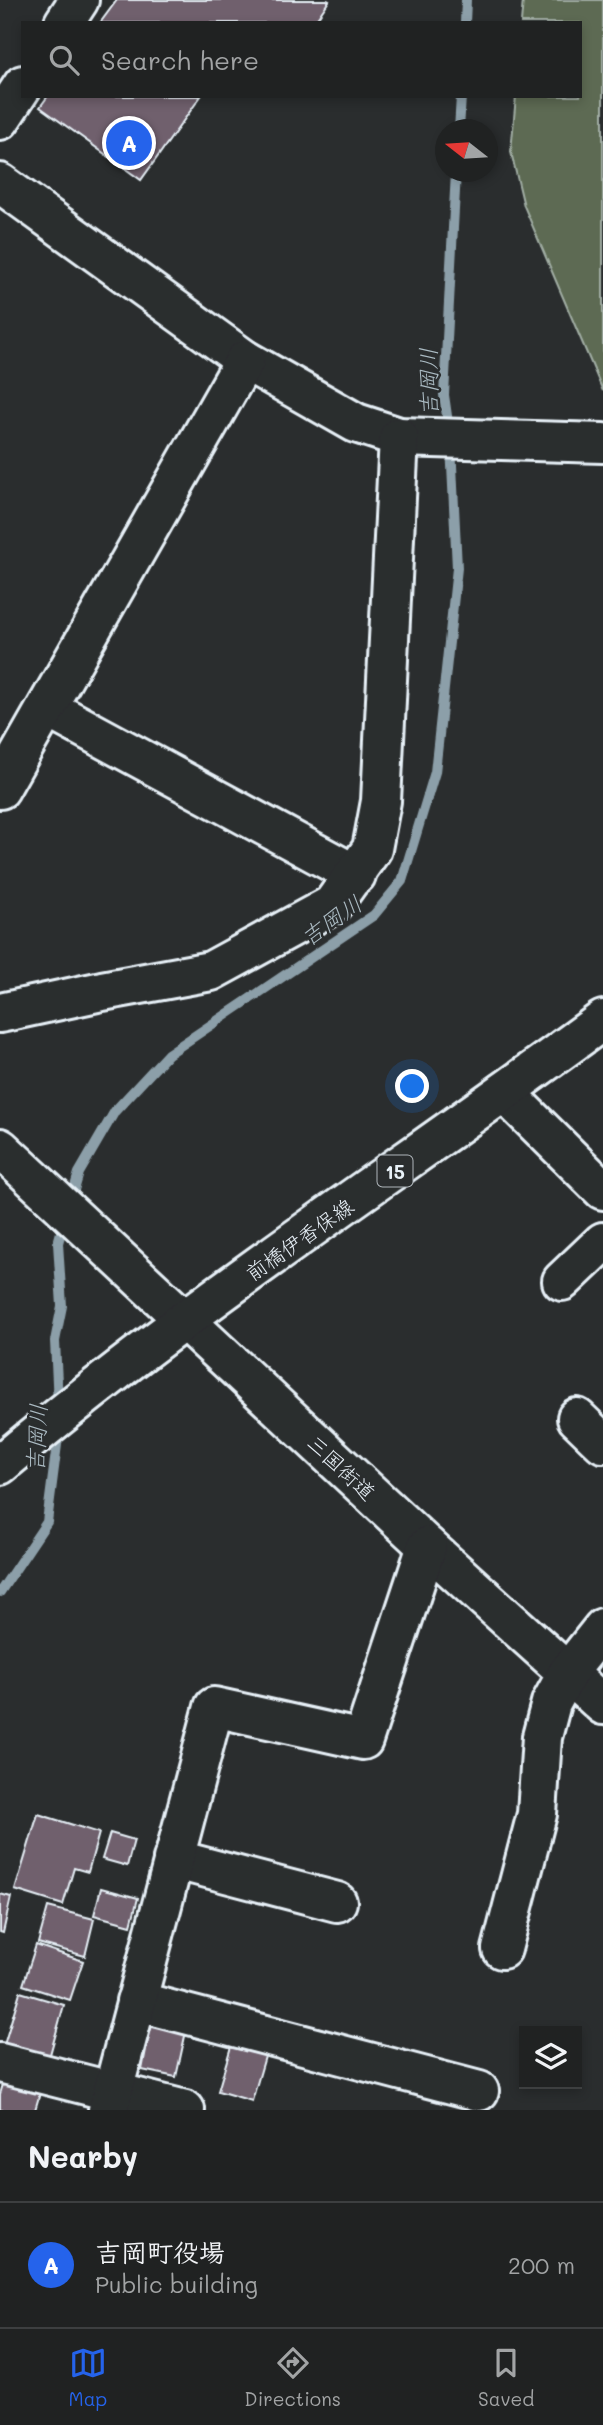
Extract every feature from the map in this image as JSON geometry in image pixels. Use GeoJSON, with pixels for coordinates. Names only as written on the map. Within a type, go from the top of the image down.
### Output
{"type":"FeatureCollection","features":[{"type":"Feature","properties":{"kind":"street"},"geometry":{"type":"LineString","coordinates":[[65,21],[79,0]]}},
{"type":"Feature","properties":{"kind":"street"},"geometry":{"type":"LineString","coordinates":[[0,120],[21,88]]}},
{"type":"Feature","properties":{"kind":"street"},"geometry":{"type":"LineString","coordinates":[[0,183],[245,360],[356,423],[408,437],[603,443]]}},
{"type":"Feature","properties":{"kind":"street"},"geometry":{"type":"LineString","coordinates":[[0,789],[245,360]]}},
{"type":"Feature","properties":{"kind":"street"},"geometry":{"type":"LineString","coordinates":[[0,1013],[102,990],[211,971],[332,905],[356,875],[372,849],[381,801],[408,437]]}},
{"type":"Feature","properties":{"kind":"street"},"geometry":{"type":"LineString","coordinates":[[47,708],[356,875]]}},
{"type":"Feature","properties":{"kind":"street","name":"前橋伊香保線"},"geometry":{"type":"LineString","coordinates":[[0,1465],[80,1397],[603,1020]]}},
{"type":"Feature","properties":{"kind":"street"},"geometry":{"type":"LineString","coordinates":[[504,1093],[603,1190]]}},
{"type":"Feature","properties":{"kind":"street","name":"三国街道"},"geometry":{"type":"LineString","coordinates":[[0,1148],[86,1225],[426,1546],[603,1705]]}},
{"type":"Feature","properties":{"kind":"street"},"geometry":{"type":"LineString","coordinates":[[562,1281],[603,1242]]}},
{"type":"Feature","properties":{"kind":"street"},"geometry":{"type":"LineString","coordinates":[[110,2101],[214,1707],[363,1740],[426,1546]]}},
{"type":"Feature","properties":{"kind":"street"},"geometry":{"type":"LineString","coordinates":[[502,1948],[537,1814],[542,1737],[551,1703],[568,1672],[603,1628]]}},
{"type":"Feature","properties":{"kind":"street"},"geometry":{"type":"LineString","coordinates":[[173,1859],[337,1902]]}},
{"type":"Feature","properties":{"kind":"street"},"geometry":{"type":"LineString","coordinates":[[136,2001],[479,2091]]}},
{"type":"Feature","properties":{"kind":"street"},"geometry":{"type":"LineString","coordinates":[[0,2063],[110,2101],[185,2110]]}},
{"type":"Feature","properties":{"kind":"green space"},"geometry":{"type":"Polygon","coordinates":[[[523,0],[603,0],[603,391],[524,206],[511,152],[516,98],[582,98],[582,21],[521,21],[523,0]]]}},
{"type":"Feature","properties":{"kind":"building"},"geometry":{"type":"Polygon","coordinates":[[[117,0],[329,1],[315,21],[101,21],[117,0]]]}},
{"type":"Feature","properties":{"kind":"building"},"geometry":{"type":"Polygon","coordinates":[[[47,98],[200,98],[141,180],[40,107],[47,98]]]}},
{"type":"Feature","properties":{"kind":"building"},"geometry":{"type":"Polygon","coordinates":[[[38,1814],[99,1833],[88,1872],[74,1868],[63,1905],[15,1890],[38,1814]]]}},
{"type":"Feature","properties":{"kind":"building"},"geometry":{"type":"Polygon","coordinates":[[[110,1833],[134,1840],[127,1866],[102,1859],[110,1833]]]}},
{"type":"Feature","properties":{"kind":"building"},"geometry":{"type":"Polygon","coordinates":[[[101,1888],[138,1898],[131,1925],[94,1915],[101,1888]]]}},
{"type":"Feature","properties":{"kind":"building"},"geometry":{"type":"Polygon","coordinates":[[[0,1894],[11,1897],[3,1933],[0,1932],[0,1894]]]}},
{"type":"Feature","properties":{"kind":"building"},"geometry":{"type":"Polygon","coordinates":[[[48,1907],[94,1919],[85,1956],[38,1943],[48,1907]]]}},
{"type":"Feature","properties":{"kind":"building"},"geometry":{"type":"Polygon","coordinates":[[[36,1945],[83,1961],[70,2000],[23,1985],[36,1945]]]}},
{"type":"Feature","properties":{"kind":"building"},"geometry":{"type":"Polygon","coordinates":[[[20,1992],[64,2005],[49,2058],[4,2045],[20,1992]]]}},
{"type":"Feature","properties":{"kind":"building"},"geometry":{"type":"Polygon","coordinates":[[[152,2019],[187,2027],[176,2077],[142,2070],[152,2019]]]}},
{"type":"Feature","properties":{"kind":"building"},"geometry":{"type":"Polygon","coordinates":[[[232,2043],[266,2053],[252,2101],[218,2091],[232,2043]]]}},
{"type":"Feature","properties":{"kind":"building"},"geometry":{"type":"Polygon","coordinates":[[[7,2072],[43,2083],[35,2110],[0,2110],[0,2094],[7,2072]]]}},
{"type":"Feature","properties":{"kind":"waterway","name":"吉岡川"},"geometry":{"type":"LineString","coordinates":[[465,21],[466,0]]}},
{"type":"Feature","properties":{"kind":"waterway","name":"吉岡川"},"geometry":{"type":"LineString","coordinates":[[460,119],[461,98]]}},
{"type":"Feature","properties":{"kind":"waterway","name":"吉岡川"},"geometry":{"type":"LineString","coordinates":[[449,430],[444,395],[455,182]]}},
{"type":"Feature","properties":{"kind":"waterway","name":"吉岡川"},"geometry":{"type":"LineString","coordinates":[[71,1200],[79,1173],[115,1111],[168,1054],[374,915],[402,881],[435,772],[457,568],[451,445]]}},
{"type":"Feature","properties":{"kind":"waterway","name":"吉岡川"},"geometry":{"type":"LineString","coordinates":[[58,1404],[55,1341],[62,1306],[58,1243],[64,1221]]}},
{"type":"Feature","properties":{"kind":"waterway","name":"吉岡川"},"geometry":{"type":"LineString","coordinates":[[0,1592],[47,1522],[59,1429]]}},
{"type":"Feature","properties":{"kind":"place","name":"吉岡町役場"},"geometry":{"type":"Point","coordinates":[129,143]}}]}
